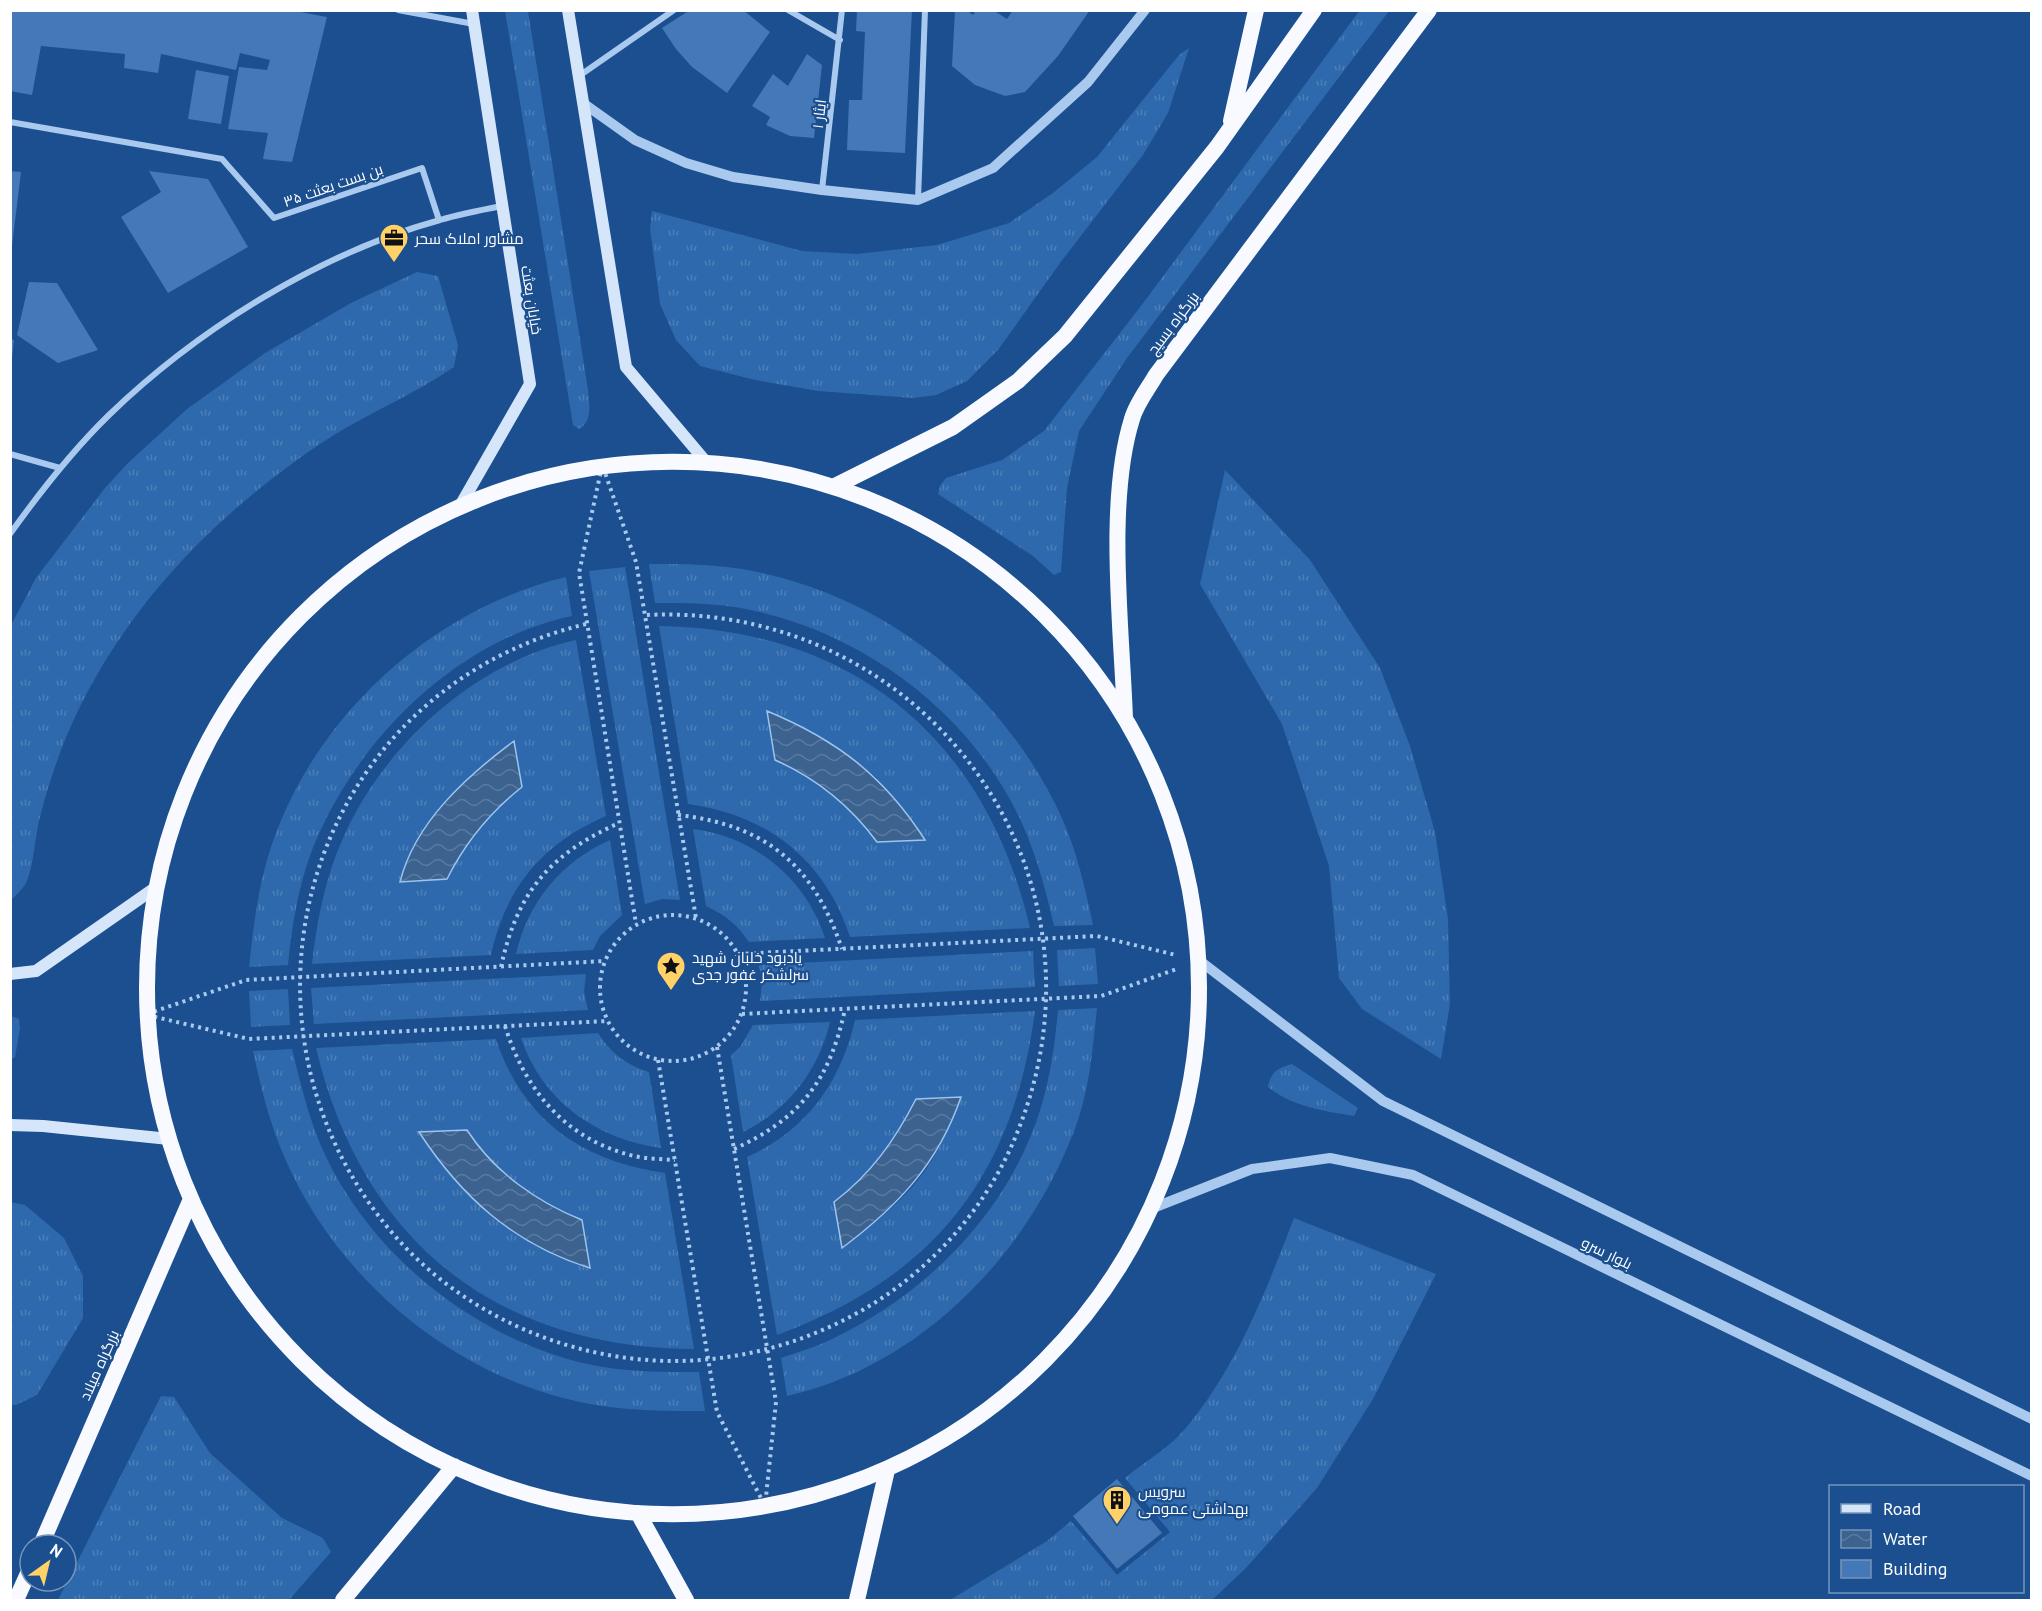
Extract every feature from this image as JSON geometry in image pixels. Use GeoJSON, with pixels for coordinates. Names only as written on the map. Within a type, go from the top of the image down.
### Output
{"type":"FeatureCollection","features":[{"type":"Feature","properties":{"kind":"highway"},"geometry":{"type":"LineString","coordinates":[[1229,130],[1256,10]]}},
{"type":"Feature","properties":{"kind":"highway"},"geometry":{"type":"LineString","coordinates":[[833,487],[953,427],[1018,381],[1065,336],[1229,130],[1314,10]]}},
{"type":"Feature","properties":{"kind":"highway","name":"بزرگراه بسیج"},"geometry":{"type":"LineString","coordinates":[[1125,720],[1118,538],[1123,457],[1132,417],[1156,375],[1429,10]]}},
{"type":"Feature","properties":{"kind":"highway"},"geometry":{"type":"LineString","coordinates":[[644,462],[707,463],[771,471],[833,487],[892,510],[948,540],[1000,576],[1048,619],[1090,667],[1125,720],[1155,777],[1178,836],[1192,898],[1200,961],[1199,1024],[1191,1087],[1176,1149],[1153,1208],[1123,1264],[1086,1316],[1044,1363],[996,1405],[944,1441],[887,1470],[827,1492],[765,1506],[702,1514],[638,1513],[575,1505],[513,1489],[454,1466],[398,1436],[345,1399],[298,1356],[256,1308],[226,1265],[191,1199],[169,1139],[154,1078],[147,1015],[147,951],[155,888],[171,826],[194,767],[224,711],[260,659],[302,612],[350,570],[403,535],[460,506],[519,484],[602,466],[644,462]]}},
{"type":"Feature","properties":{"kind":"highway","name":"بزرگراه میلاد"},"geometry":{"type":"LineString","coordinates":[[46,1533],[191,1199]]}},
{"type":"Feature","properties":{"kind":"highway"},"geometry":{"type":"LineString","coordinates":[[343,1600],[454,1466]]}},
{"type":"Feature","properties":{"kind":"highway"},"geometry":{"type":"LineString","coordinates":[[857,1600],[887,1470]]}},
{"type":"Feature","properties":{"kind":"highway"},"geometry":{"type":"LineString","coordinates":[[638,1513],[686,1600]]}},
{"type":"Feature","properties":{"kind":"main road","name":"خیابان بعثت"},"geometry":{"type":"LineString","coordinates":[[460,506],[530,384],[472,10]]}},
{"type":"Feature","properties":{"kind":"main road"},"geometry":{"type":"LineString","coordinates":[[568,10],[626,367],[707,463]]}},
{"type":"Feature","properties":{"kind":"main road"},"geometry":{"type":"LineString","coordinates":[[10,975],[36,971],[155,888]]}},
{"type":"Feature","properties":{"kind":"main road"},"geometry":{"type":"LineString","coordinates":[[10,1125],[43,1126],[169,1139]]}},
{"type":"Feature","properties":{"kind":"street"},"geometry":{"type":"LineString","coordinates":[[398,10],[474,24]]}},
{"type":"Feature","properties":{"kind":"street"},"geometry":{"type":"LineString","coordinates":[[579,76],[674,10]]}},
{"type":"Feature","properties":{"kind":"street"},"geometry":{"type":"LineString","coordinates":[[788,10],[840,40]]}},
{"type":"Feature","properties":{"kind":"street","name":"ایثار ۱"},"geometry":{"type":"LineString","coordinates":[[822,190],[842,10]]}},
{"type":"Feature","properties":{"kind":"street"},"geometry":{"type":"LineString","coordinates":[[918,200],[926,10]]}},
{"type":"Feature","properties":{"kind":"street"},"geometry":{"type":"LineString","coordinates":[[583,103],[635,140],[686,163],[733,177],[822,190],[918,200],[993,168],[1088,82],[1145,10]]}},
{"type":"Feature","properties":{"kind":"street","name":"بن بست بعثت ۳۵"},"geometry":{"type":"LineString","coordinates":[[10,122],[222,159],[274,218],[422,168],[439,220]]}},
{"type":"Feature","properties":{"kind":"street"},"geometry":{"type":"LineString","coordinates":[[10,534],[60,468],[108,415],[182,352],[262,297],[348,254],[439,220],[502,206]]}},
{"type":"Feature","properties":{"kind":"street"},"geometry":{"type":"LineString","coordinates":[[10,454],[60,468]]}},
{"type":"Feature","properties":{"kind":"street"},"geometry":{"type":"LineString","coordinates":[[1200,961],[1383,1101],[2031,1419]]}},
{"type":"Feature","properties":{"kind":"street","name":"بلوار سرو"},"geometry":{"type":"LineString","coordinates":[[1153,1208],[1252,1168],[1330,1158],[1413,1175],[2031,1476]]}},
{"type":"Feature","properties":{"kind":"path"},"geometry":{"type":"LineString","coordinates":[[602,466],[636,562],[696,918]]}},
{"type":"Feature","properties":{"kind":"path"},"geometry":{"type":"LineString","coordinates":[[602,466],[579,573],[636,924]]}},
{"type":"Feature","properties":{"kind":"path"},"geometry":{"type":"LineString","coordinates":[[586,624],[521,646],[481,666],[435,699],[410,721],[380,755],[354,791],[332,831],[305,917],[300,976],[303,1036],[315,1096],[331,1138],[352,1178],[377,1215],[407,1250],[441,1279],[478,1306],[518,1327],[560,1344],[604,1355],[649,1360],[709,1359],[767,1349],[825,1330],[865,1309],[903,1284],[936,1254],[966,1221],[992,1184],[1013,1144],[1030,1102],[1041,1059],[1047,999],[1044,939],[1031,880],[1015,838],[994,797],[969,760],[939,726],[906,696],[868,670],[829,649],[786,632],[742,621],[698,615],[645,615]]}},
{"type":"Feature","properties":{"kind":"path"},"geometry":{"type":"LineString","coordinates":[[678,815],[711,819],[742,829],[770,845],[794,865],[815,889],[826,908],[842,949]]}},
{"type":"Feature","properties":{"kind":"path"},"geometry":{"type":"LineString","coordinates":[[501,967],[508,934],[521,904],[539,878],[561,856],[588,837],[619,823]]}},
{"type":"Feature","properties":{"kind":"path"},"geometry":{"type":"LineString","coordinates":[[669,914],[696,918],[722,933],[738,954],[747,984],[742,1014],[728,1037],[717,1047],[696,1058],[677,1061],[658,1060],[640,1054],[624,1042],[608,1021],[600,991],[605,961],[618,938],[636,924],[650,917],[669,914]]}},
{"type":"Feature","properties":{"kind":"path"},"geometry":{"type":"LineString","coordinates":[[738,954],[1097,936],[1200,961]]}},
{"type":"Feature","properties":{"kind":"path"},"geometry":{"type":"LineString","coordinates":[[147,1015],[246,980],[605,961]]}},
{"type":"Feature","properties":{"kind":"path"},"geometry":{"type":"LineString","coordinates":[[742,1014],[1101,996],[1200,961]]}},
{"type":"Feature","properties":{"kind":"path"},"geometry":{"type":"LineString","coordinates":[[734,1149],[759,1138],[785,1120],[807,1098],[825,1071],[838,1042],[845,1009]]}},
{"type":"Feature","properties":{"kind":"path"},"geometry":{"type":"LineString","coordinates":[[147,1015],[249,1040],[608,1021]]}},
{"type":"Feature","properties":{"kind":"path"},"geometry":{"type":"LineString","coordinates":[[505,1026],[515,1059],[531,1086],[552,1111],[576,1131],[604,1146],[635,1156],[675,1160]]}},
{"type":"Feature","properties":{"kind":"path"},"geometry":{"type":"LineString","coordinates":[[717,1047],[776,1402],[765,1506]]}},
{"type":"Feature","properties":{"kind":"path"},"geometry":{"type":"LineString","coordinates":[[658,1060],[717,1412],[765,1506]]}},
{"type":"Feature","properties":{"kind":"green space"},"geometry":{"type":"Polygon","coordinates":[[[1360,10],[1389,11],[1127,358],[1079,431],[1067,488],[1061,572],[1054,575],[1033,556],[938,494],[940,486],[946,478],[1002,460],[1044,431],[1144,302],[1360,10]]]}},
{"type":"Feature","properties":{"kind":"green space"},"geometry":{"type":"Polygon","coordinates":[[[505,11],[528,11],[588,390],[588,417],[579,429],[573,425],[505,11]]]}},
{"type":"Feature","properties":{"kind":"green space"},"geometry":{"type":"Polygon","coordinates":[[[1189,48],[1168,113],[1143,155],[1060,263],[998,350],[967,381],[936,395],[913,398],[818,391],[755,380],[700,366],[676,340],[660,304],[650,228],[652,211],[802,251],[857,254],[937,245],[1009,223],[1053,193],[1097,157],[1179,55],[1189,48]]]}},
{"type":"Feature","properties":{"kind":"green space"},"geometry":{"type":"Polygon","coordinates":[[[417,272],[438,276],[458,345],[454,367],[336,434],[286,468],[222,521],[165,580],[138,612],[93,682],[76,714],[45,799],[29,876],[23,888],[11,900],[11,625],[36,578],[105,488],[127,464],[187,409],[265,353],[351,303],[417,272]]]}},
{"type":"Feature","properties":{"kind":"green space"},"geometry":{"type":"Polygon","coordinates":[[[1225,470],[1310,560],[1380,668],[1410,746],[1435,832],[1448,919],[1450,1004],[1441,1059],[1362,1009],[1339,978],[1329,866],[1282,724],[1200,584],[1225,470]]]}},
{"type":"Feature","properties":{"kind":"green space"},"geometry":{"type":"Polygon","coordinates":[[[649,564],[727,567],[803,584],[850,603],[895,627],[936,657],[974,691],[1008,729],[1037,771],[1061,816],[1072,843],[1093,925],[1054,926],[1031,846],[1006,793],[980,754],[949,719],[914,688],[876,660],[834,638],[791,621],[735,607],[655,603],[649,564]]]}},
{"type":"Feature","properties":{"kind":"green space"},"geometry":{"type":"Polygon","coordinates":[[[625,567],[680,900],[662,899],[645,904],[589,571],[625,567]]]}},
{"type":"Feature","properties":{"kind":"green space"},"geometry":{"type":"Polygon","coordinates":[[[566,577],[572,616],[532,628],[494,645],[458,666],[424,692],[366,754],[343,789],[315,842],[295,911],[288,965],[249,967],[256,913],[267,860],[286,810],[311,763],[343,719],[380,680],[421,645],[467,616],[515,593],[566,577]]]}},
{"type":"Feature","properties":{"kind":"green space"},"geometry":{"type":"Polygon","coordinates":[[[659,626],[729,632],[793,648],[850,673],[901,707],[945,750],[981,801],[1009,861],[1030,928],[850,937],[825,885],[809,864],[790,846],[744,819],[688,804],[659,626]],[[768,711],[775,759],[805,775],[832,795],[856,817],[877,842],[877,778],[825,740],[768,711]]]}},
{"type":"Feature","properties":{"kind":"green space"},"geometry":{"type":"Polygon","coordinates":[[[576,640],[606,816],[563,840],[530,870],[506,909],[491,955],[312,964],[323,899],[337,851],[362,802],[383,770],[409,739],[469,687],[503,667],[539,651],[576,640]],[[515,742],[447,879],[479,829],[522,787],[515,742]]]}},
{"type":"Feature","properties":{"kind":"green space"},"geometry":{"type":"Polygon","coordinates":[[[693,829],[715,833],[737,841],[757,851],[775,864],[805,897],[825,938],[749,942],[730,921],[706,906],[693,829]]]}},
{"type":"Feature","properties":{"kind":"green space"},"geometry":{"type":"Polygon","coordinates":[[[610,840],[622,915],[600,936],[593,950],[516,954],[529,917],[549,886],[576,860],[610,840]]]}},
{"type":"Feature","properties":{"kind":"green space"},"geometry":{"type":"Polygon","coordinates":[[[1095,948],[1098,984],[1059,986],[1057,950],[1095,948]]]}},
{"type":"Feature","properties":{"kind":"green space"},"geometry":{"type":"Polygon","coordinates":[[[1033,951],[1035,987],[760,1001],[762,983],[759,965],[1033,951]]]}},
{"type":"Feature","properties":{"kind":"green space"},"geometry":{"type":"Polygon","coordinates":[[[586,974],[584,992],[588,1010],[314,1024],[311,988],[586,974]]]}},
{"type":"Feature","properties":{"kind":"green space"},"geometry":{"type":"Polygon","coordinates":[[[288,989],[290,1025],[251,1027],[249,991],[288,989]]]}},
{"type":"Feature","properties":{"kind":"green space"},"geometry":{"type":"Polygon","coordinates":[[[1097,1008],[1088,1079],[1078,1120],[1058,1168],[1033,1213],[1002,1256],[967,1295],[927,1329],[884,1358],[837,1381],[787,1396],[781,1358],[832,1339],[868,1320],[902,1297],[933,1272],[988,1212],[1010,1178],[1028,1142],[1042,1104],[1048,1081],[1058,1010],[1097,1008]]]}},
{"type":"Feature","properties":{"kind":"green space"},"geometry":{"type":"Polygon","coordinates":[[[1035,1011],[1024,1070],[1007,1124],[985,1171],[957,1214],[922,1251],[880,1283],[832,1311],[777,1335],[747,1157],[787,1133],[818,1102],[841,1064],[855,1020],[1035,1011]],[[916,1099],[900,1128],[871,1168],[834,1202],[842,1247],[903,1197],[935,1155],[955,1114],[916,1099]]]}},
{"type":"Feature","properties":{"kind":"green space"},"geometry":{"type":"Polygon","coordinates":[[[11,1016],[19,1019],[20,1028],[15,1057],[11,1059],[11,1016]]]}},
{"type":"Feature","properties":{"kind":"green space"},"geometry":{"type":"Polygon","coordinates":[[[830,1022],[818,1056],[799,1087],[774,1112],[743,1132],[731,1055],[740,1047],[753,1025],[830,1022]]]}},
{"type":"Feature","properties":{"kind":"green space"},"geometry":{"type":"Polygon","coordinates":[[[598,1033],[608,1047],[620,1057],[649,1072],[661,1148],[615,1136],[575,1113],[557,1098],[543,1080],[530,1060],[521,1038],[598,1033]]]}},
{"type":"Feature","properties":{"kind":"green space"},"geometry":{"type":"Polygon","coordinates":[[[496,1039],[522,1093],[539,1114],[560,1132],[582,1147],[607,1159],[665,1173],[694,1349],[623,1344],[558,1329],[500,1304],[448,1271],[404,1228],[367,1176],[337,1116],[316,1048],[496,1039]],[[467,1130],[419,1133],[453,1178],[492,1216],[537,1246],[590,1268],[582,1220],[533,1195],[503,1172],[467,1130]]]}},
{"type":"Feature","properties":{"kind":"green space"},"geometry":{"type":"Polygon","coordinates":[[[292,1049],[315,1130],[340,1183],[366,1221],[398,1257],[433,1289],[472,1316],[514,1339],[558,1356],[615,1369],[699,1372],[705,1411],[610,1407],[546,1393],[498,1375],[452,1350],[409,1320],[370,1284],[336,1245],[307,1202],[284,1156],[266,1105],[253,1051],[292,1049]]]}},
{"type":"Feature","properties":{"kind":"green space"},"geometry":{"type":"Polygon","coordinates":[[[1292,1064],[1358,1108],[1354,1116],[1298,1104],[1268,1087],[1276,1071],[1292,1064]]]}},
{"type":"Feature","properties":{"kind":"green space"},"geometry":{"type":"Polygon","coordinates":[[[11,1202],[25,1205],[64,1238],[83,1276],[83,1318],[37,1395],[16,1405],[10,1405],[11,1202]]]}},
{"type":"Feature","properties":{"kind":"green space"},"geometry":{"type":"Polygon","coordinates":[[[1294,1218],[1436,1274],[1373,1399],[1317,1488],[1246,1568],[1212,1600],[950,1600],[1047,1541],[1071,1521],[1117,1575],[1170,1532],[1125,1478],[1179,1436],[1220,1380],[1248,1328],[1294,1218]]]}},
{"type":"Feature","properties":{"kind":"green space"},"geometry":{"type":"Polygon","coordinates":[[[161,1396],[174,1397],[210,1453],[282,1518],[323,1538],[331,1552],[289,1600],[58,1600],[62,1593],[78,1593],[78,1560],[161,1396]]]}},
{"type":"Feature","properties":{"kind":"water"},"geometry":{"type":"Polygon","coordinates":[[[767,711],[815,734],[857,762],[893,797],[925,840],[877,842],[856,817],[832,795],[805,775],[775,760],[767,711]]]}},
{"type":"Feature","properties":{"kind":"water"},"geometry":{"type":"Polygon","coordinates":[[[514,741],[522,787],[479,829],[447,879],[400,882],[407,860],[430,820],[478,769],[514,741]]]}},
{"type":"Feature","properties":{"kind":"water"},"geometry":{"type":"Polygon","coordinates":[[[961,1097],[941,1143],[914,1182],[881,1216],[842,1248],[834,1202],[871,1168],[900,1128],[916,1099],[961,1097]]]}},
{"type":"Feature","properties":{"kind":"water"},"geometry":{"type":"Polygon","coordinates":[[[467,1130],[490,1159],[518,1184],[565,1213],[582,1220],[590,1268],[537,1246],[492,1216],[453,1178],[419,1132],[467,1130]]]}},
{"type":"Feature","properties":{"kind":"building"},"geometry":{"type":"Polygon","coordinates":[[[10,10],[290,10],[327,17],[292,162],[263,159],[268,133],[228,129],[239,67],[267,70],[270,60],[240,53],[236,70],[161,54],[158,73],[124,68],[125,54],[41,46],[32,95],[10,91],[10,10]]]}},
{"type":"Feature","properties":{"kind":"building"},"geometry":{"type":"Polygon","coordinates":[[[690,10],[743,10],[770,32],[727,93],[692,67],[662,28],[690,10]]]}},
{"type":"Feature","properties":{"kind":"building"},"geometry":{"type":"Polygon","coordinates":[[[857,10],[912,10],[905,153],[847,150],[849,100],[862,100],[865,32],[856,31],[857,10]]]}},
{"type":"Feature","properties":{"kind":"building"},"geometry":{"type":"Polygon","coordinates":[[[955,10],[966,10],[973,15],[976,10],[993,10],[1007,19],[1013,10],[1090,10],[1058,56],[1025,92],[1005,96],[975,85],[952,66],[955,10]]]}},
{"type":"Feature","properties":{"kind":"building"},"geometry":{"type":"Polygon","coordinates":[[[807,54],[822,65],[814,138],[790,136],[766,125],[770,117],[752,106],[773,74],[788,86],[807,54]]]}},
{"type":"Feature","properties":{"kind":"building"},"geometry":{"type":"Polygon","coordinates":[[[196,70],[229,76],[221,124],[188,119],[196,70]]]}},
{"type":"Feature","properties":{"kind":"building"},"geometry":{"type":"Polygon","coordinates":[[[10,171],[21,172],[12,246],[10,245],[10,171]]]}},
{"type":"Feature","properties":{"kind":"building"},"geometry":{"type":"Polygon","coordinates":[[[149,171],[208,179],[248,247],[168,293],[121,217],[161,192],[149,171]]]}},
{"type":"Feature","properties":{"kind":"building"},"geometry":{"type":"Polygon","coordinates":[[[29,282],[57,283],[98,350],[58,363],[17,335],[29,282]]]}},
{"type":"Feature","properties":{"kind":"building"},"geometry":{"type":"Polygon","coordinates":[[[10,339],[14,340],[12,358],[10,357],[10,339]]]}},
{"type":"Feature","properties":{"kind":"building","name":"سرویس بهداشتی عمومی"},"geometry":{"type":"Polygon","coordinates":[[[1117,1479],[1162,1533],[1117,1569],[1073,1516],[1117,1479]]]}},
{"type":"Feature","properties":{"kind":"place","name":"مشاور املاک سحر"},"geometry":{"type":"Point","coordinates":[394,264]}},
{"type":"Feature","properties":{"kind":"place","name":"یادبود خلبان شهید سرلشکر غفور جدی"},"geometry":{"type":"Point","coordinates":[671,992]}},
{"type":"Feature","properties":{"kind":"place","name":"سرویس بهداشتی عمومی"},"geometry":{"type":"Point","coordinates":[1117,1526]}}]}
